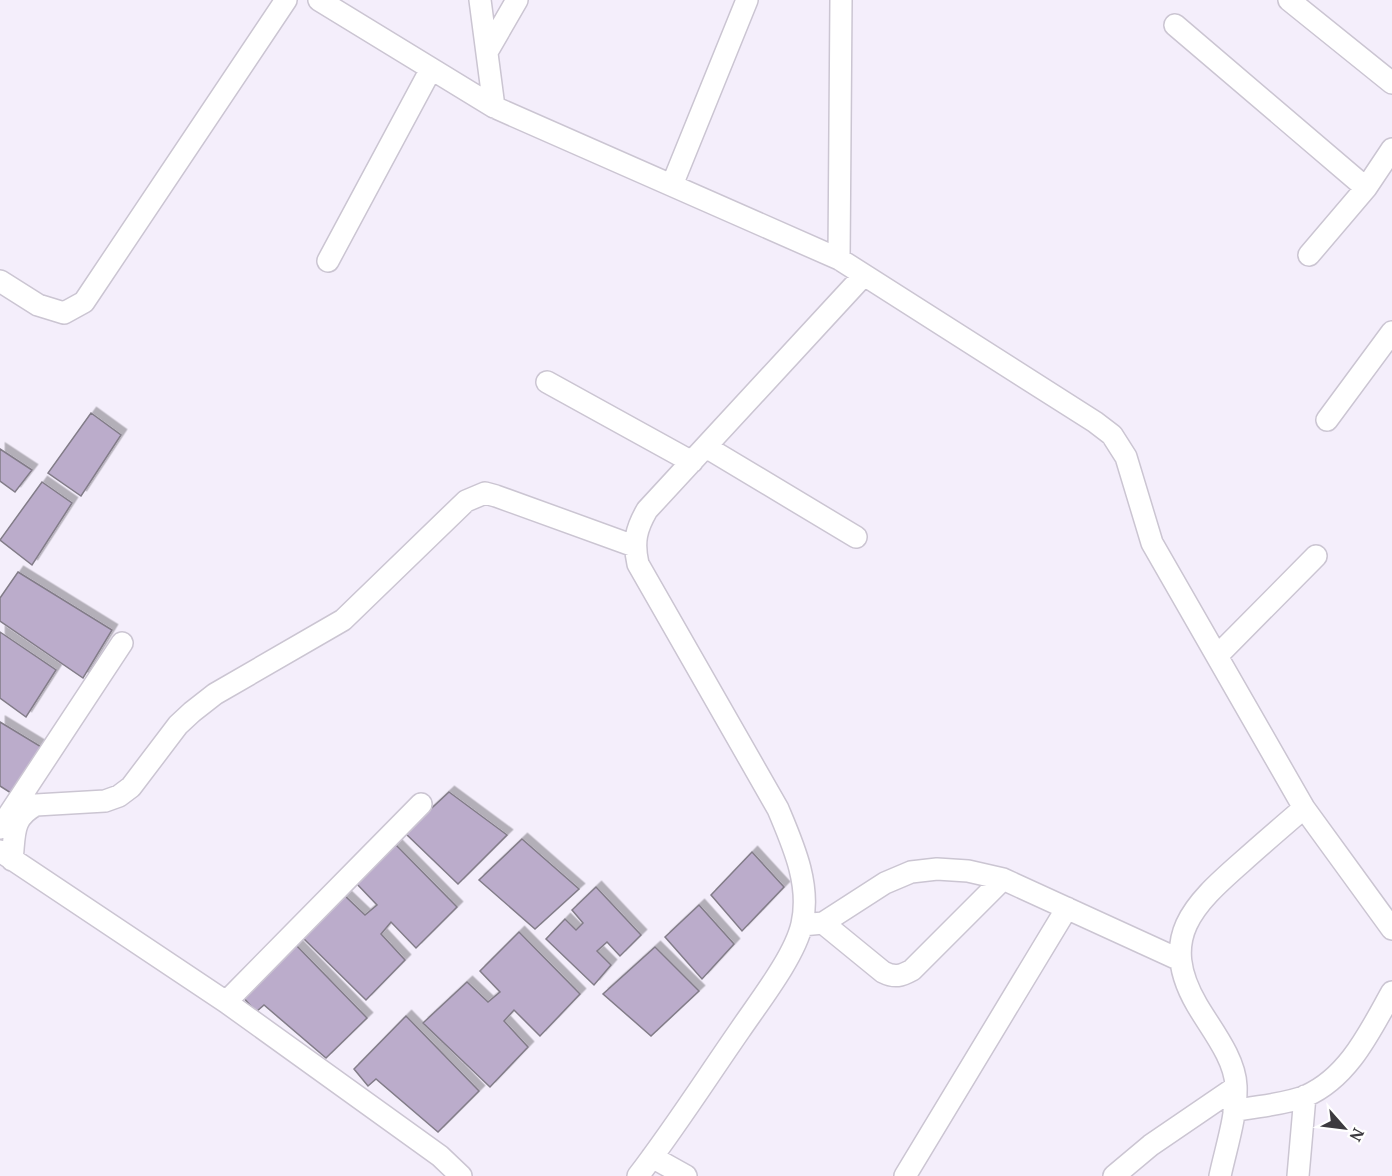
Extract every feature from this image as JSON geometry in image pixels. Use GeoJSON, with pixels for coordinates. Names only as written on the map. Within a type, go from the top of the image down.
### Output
{"type":"FeatureCollection","features":[{"type":"Feature","properties":{"kind":"street"},"geometry":{"type":"LineString","coordinates":[[0,281],[50,310],[64,313],[84,302],[286,0]]}},
{"type":"Feature","properties":{"kind":"street"},"geometry":{"type":"LineString","coordinates":[[319,0],[494,107],[839,259],[1112,435],[1126,457],[1152,543],[1304,808],[1392,929]]}},
{"type":"Feature","properties":{"kind":"street"},"geometry":{"type":"LineString","coordinates":[[480,0],[494,107]]}},
{"type":"Feature","properties":{"kind":"street"},"geometry":{"type":"LineString","coordinates":[[487,52],[517,0]]}},
{"type":"Feature","properties":{"kind":"street"},"geometry":{"type":"LineString","coordinates":[[672,185],[747,0]]}},
{"type":"Feature","properties":{"kind":"street"},"geometry":{"type":"LineString","coordinates":[[1289,0],[1392,83]]}},
{"type":"Feature","properties":{"kind":"street"},"geometry":{"type":"LineString","coordinates":[[838,1],[839,259]]}},
{"type":"Feature","properties":{"kind":"street"},"geometry":{"type":"LineString","coordinates":[[1175,25],[1366,188]]}},
{"type":"Feature","properties":{"kind":"street"},"geometry":{"type":"LineString","coordinates":[[328,261],[431,69]]}},
{"type":"Feature","properties":{"kind":"street"},"geometry":{"type":"LineString","coordinates":[[1309,255],[1366,188],[1392,149]]}},
{"type":"Feature","properties":{"kind":"street"},"geometry":{"type":"LineString","coordinates":[[638,1176],[768,988],[802,925],[803,882],[796,853],[778,810],[638,564],[634,546],[638,526],[647,510],[864,275]]}},
{"type":"Feature","properties":{"kind":"street"},"geometry":{"type":"LineString","coordinates":[[1327,420],[1392,332]]}},
{"type":"Feature","properties":{"kind":"street"},"geometry":{"type":"LineString","coordinates":[[546,382],[699,454],[856,537]]}},
{"type":"Feature","properties":{"kind":"street"},"geometry":{"type":"LineString","coordinates":[[461,1176],[440,1156],[226,1002],[6,855],[17,819],[26,810],[36,805],[105,801],[131,788],[178,725],[192,712],[215,694],[343,620],[466,501],[477,494],[496,496],[634,546]]}},
{"type":"Feature","properties":{"kind":"street"},"geometry":{"type":"LineString","coordinates":[[1217,656],[1316,556]]}},
{"type":"Feature","properties":{"kind":"street"},"geometry":{"type":"LineString","coordinates":[[0,828],[122,643]]}},
{"type":"Feature","properties":{"kind":"street"},"geometry":{"type":"LineString","coordinates":[[226,1002],[421,804]]}},
{"type":"Feature","properties":{"kind":"street"},"geometry":{"type":"LineString","coordinates":[[1220,1176],[1234,1111],[1236,1087],[1234,1070],[1190,992],[1180,960],[1181,940],[1189,918],[1204,896],[1304,808]]}},
{"type":"Feature","properties":{"kind":"street"},"geometry":{"type":"LineString","coordinates":[[802,925],[823,923],[885,883],[911,872],[937,869],[968,871],[1003,879],[1180,960]]}},
{"type":"Feature","properties":{"kind":"street"},"geometry":{"type":"LineString","coordinates":[[823,923],[883,972],[897,976],[903,975],[912,970],[1003,879]]}},
{"type":"Feature","properties":{"kind":"street"},"geometry":{"type":"LineString","coordinates":[[905,1176],[1067,908]]}},
{"type":"Feature","properties":{"kind":"street"},"geometry":{"type":"LineString","coordinates":[[1234,1111],[1305,1096],[1332,1080],[1350,1060],[1392,992]]}},
{"type":"Feature","properties":{"kind":"street"},"geometry":{"type":"LineString","coordinates":[[1114,1176],[1151,1145],[1236,1087]]}},
{"type":"Feature","properties":{"kind":"street"},"geometry":{"type":"LineString","coordinates":[[1298,1176],[1305,1096]]}},
{"type":"Feature","properties":{"kind":"street"},"geometry":{"type":"LineString","coordinates":[[652,1157],[686,1176]]}},
{"type":"Feature","properties":{"kind":"building"},"geometry":{"type":"Polygon","coordinates":[[[91,413],[121,435],[81,496],[48,473],[91,413]]]}},
{"type":"Feature","properties":{"kind":"building"},"geometry":{"type":"Polygon","coordinates":[[[0,449],[32,470],[15,492],[0,481],[0,449]]]}},
{"type":"Feature","properties":{"kind":"building"},"geometry":{"type":"Polygon","coordinates":[[[42,482],[72,503],[32,565],[0,540],[42,482]]]}},
{"type":"Feature","properties":{"kind":"building"},"geometry":{"type":"Polygon","coordinates":[[[18,572],[112,630],[83,678],[0,621],[0,598],[18,572]]]}},
{"type":"Feature","properties":{"kind":"building"},"geometry":{"type":"Polygon","coordinates":[[[0,632],[56,670],[26,717],[0,698],[0,632]]]}},
{"type":"Feature","properties":{"kind":"building"},"geometry":{"type":"Polygon","coordinates":[[[0,722],[43,748],[14,795],[0,786],[0,722]]]}},
{"type":"Feature","properties":{"kind":"building"},"geometry":{"type":"Polygon","coordinates":[[[449,792],[507,835],[458,884],[405,833],[449,792]]]}},
{"type":"Feature","properties":{"kind":"building"},"geometry":{"type":"Polygon","coordinates":[[[522,839],[579,889],[535,929],[479,880],[522,839]]]}},
{"type":"Feature","properties":{"kind":"building"},"geometry":{"type":"Polygon","coordinates":[[[396,845],[457,907],[416,948],[391,922],[381,934],[405,960],[366,1000],[300,935],[344,895],[365,915],[377,905],[356,883],[396,845]]]}},
{"type":"Feature","properties":{"kind":"building"},"geometry":{"type":"Polygon","coordinates":[[[752,852],[784,887],[742,931],[711,895],[752,852]]]}},
{"type":"Feature","properties":{"kind":"building"},"geometry":{"type":"Polygon","coordinates":[[[596,887],[641,935],[620,956],[607,942],[597,951],[611,965],[594,985],[546,939],[565,919],[576,930],[583,923],[572,910],[596,887]]]}},
{"type":"Feature","properties":{"kind":"building"},"geometry":{"type":"Polygon","coordinates":[[[699,905],[734,944],[702,979],[665,937],[699,905]]]}},
{"type":"Feature","properties":{"kind":"building"},"geometry":{"type":"Polygon","coordinates":[[[519,932],[580,994],[540,1036],[514,1010],[504,1021],[528,1047],[490,1087],[423,1023],[467,982],[488,1002],[500,992],[480,971],[519,932]]]}},
{"type":"Feature","properties":{"kind":"building"},"geometry":{"type":"Polygon","coordinates":[[[294,943],[367,1018],[326,1058],[264,1005],[256,1012],[242,996],[294,943]]]}},
{"type":"Feature","properties":{"kind":"building"},"geometry":{"type":"Polygon","coordinates":[[[655,947],[699,991],[651,1036],[603,994],[655,947]]]}},
{"type":"Feature","properties":{"kind":"building"},"geometry":{"type":"Polygon","coordinates":[[[406,1016],[479,1091],[438,1132],[376,1079],[368,1086],[354,1069],[406,1016]]]}}]}
